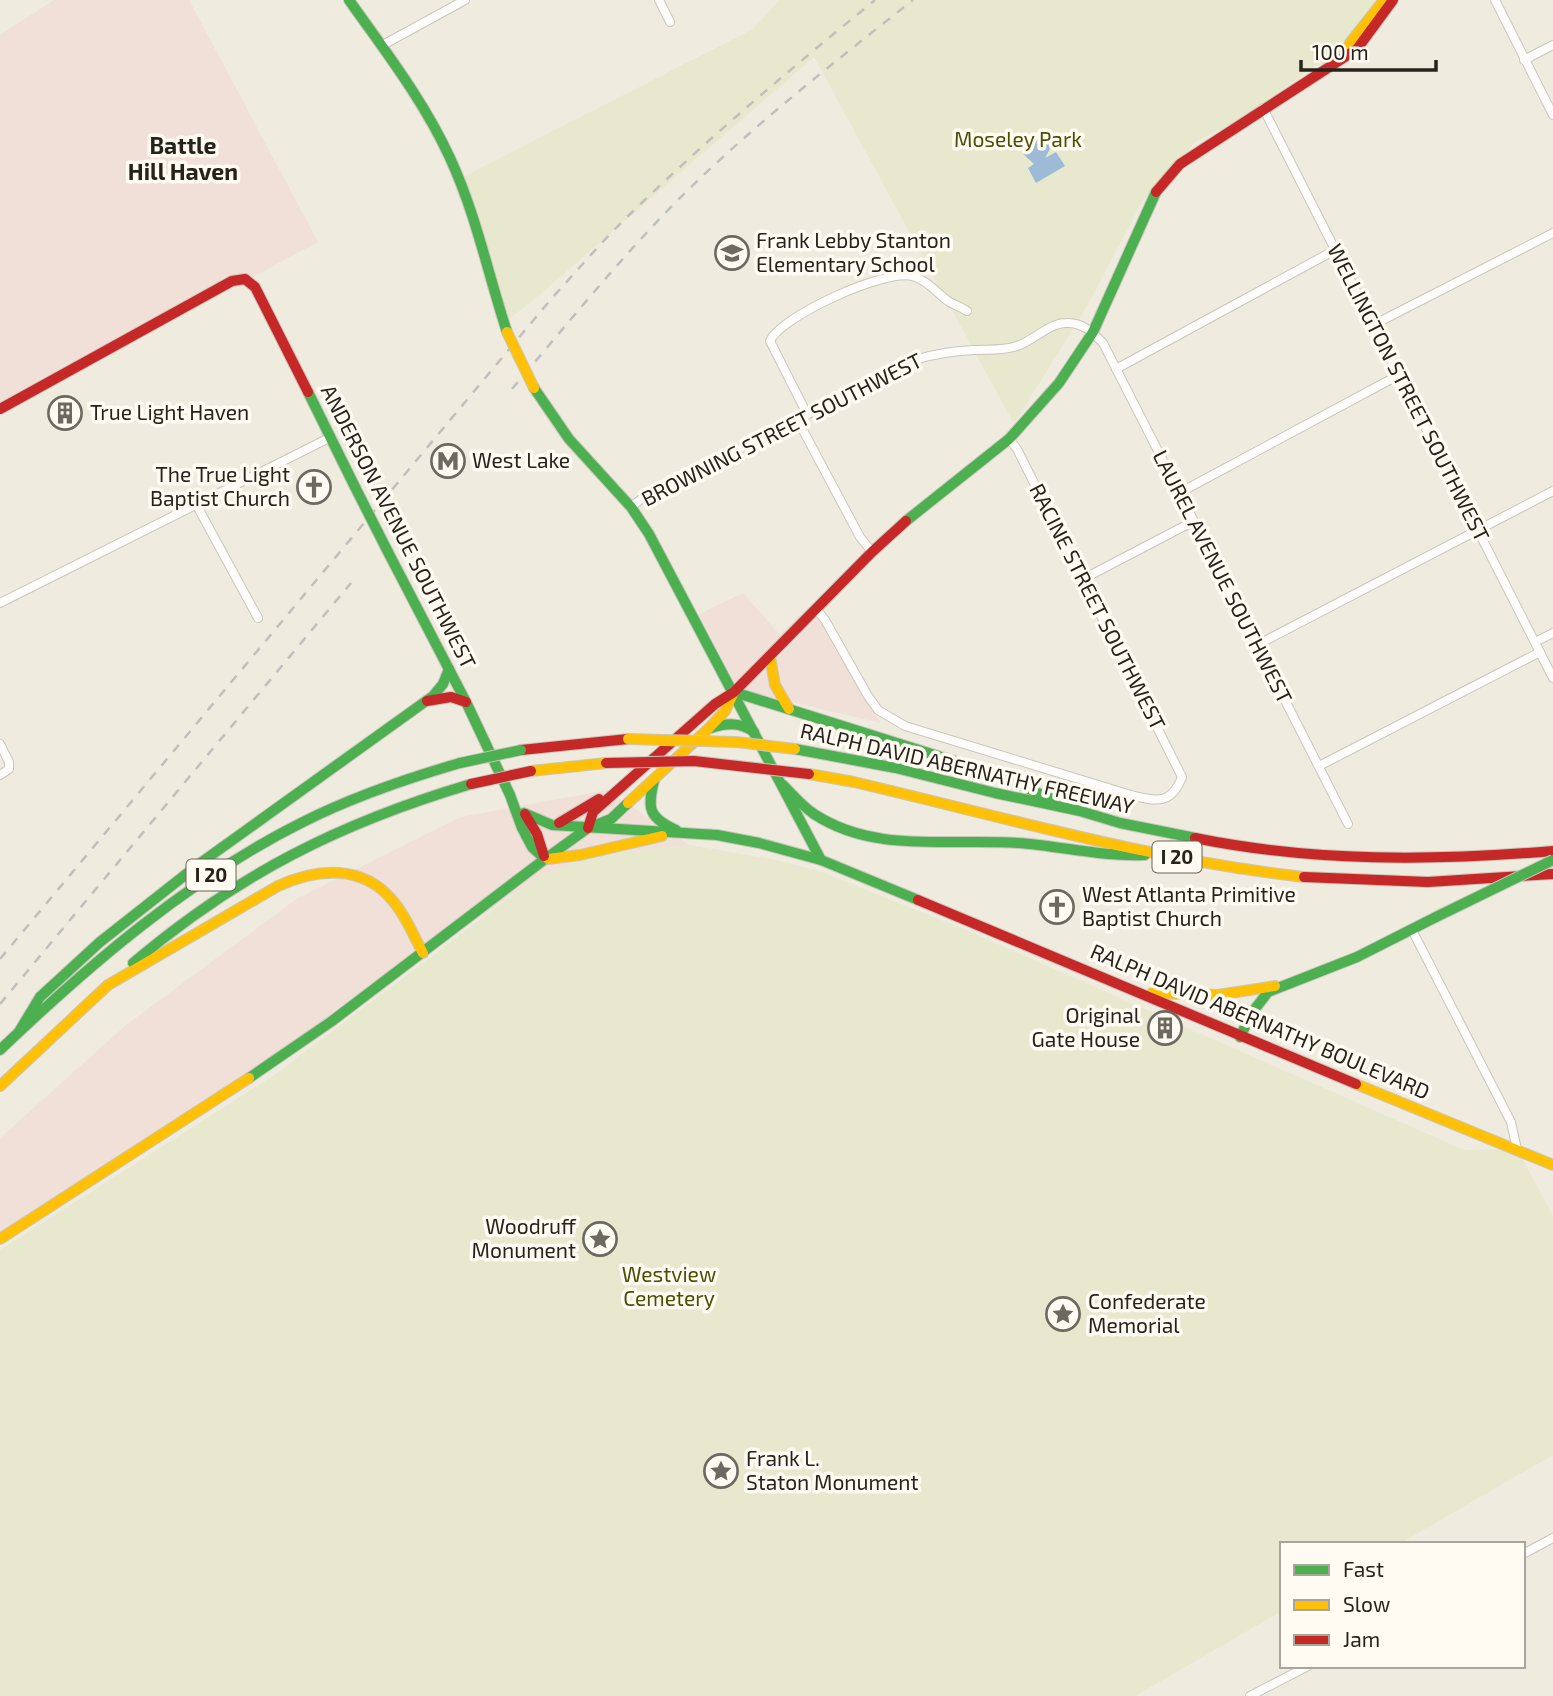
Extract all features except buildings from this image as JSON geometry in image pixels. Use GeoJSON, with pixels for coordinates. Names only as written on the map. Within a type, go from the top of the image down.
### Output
{"type":"FeatureCollection","features":[{"type":"Feature","properties":{"kind":"main road"},"geometry":{"type":"LineString","coordinates":[[349,0],[425,110],[451,159],[466,198],[491,287],[507,332],[534,388],[569,439],[631,507],[649,534],[821,860]]}},
{"type":"Feature","properties":{"kind":"main road"},"geometry":{"type":"LineString","coordinates":[[1345,54],[1350,43],[1384,0]]}},
{"type":"Feature","properties":{"kind":"main road"},"geometry":{"type":"LineString","coordinates":[[588,828],[593,812],[715,704],[734,692],[872,552],[913,515],[1009,439],[1059,383],[1093,332],[1155,194],[1167,177],[1181,164],[1262,108],[1357,49],[1393,0]]}},
{"type":"Feature","properties":{"kind":"main road","name":"ANDERSON AVENUE SOUTHWEST"},"geometry":{"type":"LineString","coordinates":[[0,409],[232,281],[245,279],[255,287],[466,702],[532,847],[545,859]]}},
{"type":"Feature","properties":{"kind":"main road"},"geometry":{"type":"LineString","coordinates":[[770,657],[772,681],[779,697],[789,709]]}},
{"type":"Feature","properties":{"kind":"main road"},"geometry":{"type":"LineString","coordinates":[[20,1030],[40,997],[100,942],[199,864],[425,701],[439,690],[449,669]]}},
{"type":"Feature","properties":{"kind":"main road"},"geometry":{"type":"LineString","coordinates":[[0,1239],[275,1061],[588,828],[611,819],[708,729],[725,711],[734,692]]}},
{"type":"Feature","properties":{"kind":"main road"},"geometry":{"type":"LineString","coordinates":[[552,825],[569,819],[600,798],[711,699],[734,692],[989,772],[1080,811]]}},
{"type":"Feature","properties":{"kind":"main road"},"geometry":{"type":"LineString","coordinates":[[425,701],[451,697],[466,702]]}},
{"type":"Feature","properties":{"kind":"main road"},"geometry":{"type":"LineString","coordinates":[[708,729],[735,723],[747,726],[755,733]]}},
{"type":"Feature","properties":{"kind":"main road","name":"RALPH DAVID ABERNATHY FREEWAY"},"geometry":{"type":"LineString","coordinates":[[0,1050],[155,916],[248,852],[343,803],[396,782],[460,763],[521,750],[628,738],[736,742],[794,749],[897,768],[1080,811],[1119,823],[1244,848],[1346,857],[1442,859],[1553,851]]}},
{"type":"Feature","properties":{"kind":"main road","name":"RALPH DAVID ABERNATHY FREEWAY"},"geometry":{"type":"LineString","coordinates":[[108,985],[187,920],[280,859],[326,835],[380,812],[471,784],[531,771],[606,763],[694,761],[809,774],[1222,866],[1344,879],[1392,881],[1477,880],[1553,874]]}},
{"type":"Feature","properties":{"kind":"main road"},"geometry":{"type":"LineString","coordinates":[[654,781],[649,803],[650,812],[663,825],[680,832]]}},
{"type":"Feature","properties":{"kind":"main road"},"geometry":{"type":"LineString","coordinates":[[783,785],[812,813],[860,834],[887,841],[1006,842],[1119,857],[1159,853]]}},
{"type":"Feature","properties":{"kind":"main road","name":"ANDERSON AVENUE SOUTHWEST"},"geometry":{"type":"LineString","coordinates":[[510,795],[537,834],[545,859]]}},
{"type":"Feature","properties":{"kind":"main road","name":"RALPH DAVID ABERNATHY BOULEVARD"},"geometry":{"type":"LineString","coordinates":[[524,813],[552,825],[717,835],[821,860],[1143,993],[1240,1037],[1553,1165]]}},
{"type":"Feature","properties":{"kind":"main road"},"geometry":{"type":"LineString","coordinates":[[545,859],[580,855],[680,832]]}},
{"type":"Feature","properties":{"kind":"main road"},"geometry":{"type":"LineString","coordinates":[[1240,1037],[1268,992],[1336,967],[1553,860]]}},
{"type":"Feature","properties":{"kind":"main road"},"geometry":{"type":"LineString","coordinates":[[108,985],[278,886],[298,876],[317,871],[353,874],[387,894],[423,953]]}},
{"type":"Feature","properties":{"kind":"main road"},"geometry":{"type":"LineString","coordinates":[[1143,993],[1217,995],[1285,984]]}},
{"type":"Feature","properties":{"kind":"main road","name":"I 20"},"geometry":{"type":"LineString","coordinates":[[0,1086],[108,985]]}},
{"type":"Feature","properties":{"kind":"main road"},"geometry":{"type":"LineString","coordinates":[[1192,1014],[1196,996]]}},
{"type":"Feature","properties":{"kind":"street"},"geometry":{"type":"LineString","coordinates":[[381,46],[465,0]]}},
{"type":"Feature","properties":{"kind":"street"},"geometry":{"type":"LineString","coordinates":[[659,0],[670,22]]}},
{"type":"Feature","properties":{"kind":"street"},"geometry":{"type":"LineString","coordinates":[[1495,0],[1553,115]]}},
{"type":"Feature","properties":{"kind":"street"},"geometry":{"type":"LineString","coordinates":[[1524,60],[1553,45]]}},
{"type":"Feature","properties":{"kind":"street","name":"WELLINGTON STREET SOUTHWEST"},"geometry":{"type":"LineString","coordinates":[[1262,108],[1553,678]]}},
{"type":"Feature","properties":{"kind":"street"},"geometry":{"type":"LineString","coordinates":[[1373,325],[1553,233]]}},
{"type":"Feature","properties":{"kind":"street"},"geometry":{"type":"LineString","coordinates":[[1116,369],[1335,250]]}},
{"type":"Feature","properties":{"kind":"street"},"geometry":{"type":"LineString","coordinates":[[807,414],[770,341],[773,333],[787,323],[841,294],[884,277],[899,275],[923,281],[949,302],[967,311]]}},
{"type":"Feature","properties":{"kind":"street","name":"BROWNING STREET SOUTHWEST"},"geometry":{"type":"LineString","coordinates":[[631,507],[914,360],[945,352],[1016,347],[1064,323],[1079,324],[1093,332]]}},
{"type":"Feature","properties":{"kind":"street","name":"LAUREL AVENUE SOUTHWEST"},"geometry":{"type":"LineString","coordinates":[[1093,332],[1116,369],[1348,824]]}},
{"type":"Feature","properties":{"kind":"street"},"geometry":{"type":"LineString","coordinates":[[1179,493],[1397,376]]}},
{"type":"Feature","properties":{"kind":"street"},"geometry":{"type":"LineString","coordinates":[[797,419],[860,537],[872,552]]}},
{"type":"Feature","properties":{"kind":"street"},"geometry":{"type":"LineString","coordinates":[[0,603],[331,437]]}},
{"type":"Feature","properties":{"kind":"street","name":"RACINE STREET SOUTHWEST"},"geometry":{"type":"LineString","coordinates":[[817,610],[878,710],[905,726],[1147,799],[1165,799],[1173,793],[1182,777],[1017,449],[1009,439]]}},
{"type":"Feature","properties":{"kind":"street"},"geometry":{"type":"LineString","coordinates":[[1257,645],[1553,491]]}},
{"type":"Feature","properties":{"kind":"street"},"geometry":{"type":"LineString","coordinates":[[196,504],[258,618]]}},
{"type":"Feature","properties":{"kind":"street"},"geometry":{"type":"LineString","coordinates":[[1083,579],[1194,521]]}},
{"type":"Feature","properties":{"kind":"street"},"geometry":{"type":"LineString","coordinates":[[1535,642],[1553,633]]}},
{"type":"Feature","properties":{"kind":"street"},"geometry":{"type":"LineString","coordinates":[[1319,766],[1540,652]]}},
{"type":"Feature","properties":{"kind":"street"},"geometry":{"type":"LineString","coordinates":[[0,775],[9,769],[9,762],[1,745]]}},
{"type":"Feature","properties":{"kind":"street"},"geometry":{"type":"LineString","coordinates":[[1412,930],[1511,1122],[1517,1149]]}},
{"type":"Feature","properties":{"kind":"street"},"geometry":{"type":"LineString","coordinates":[[1525,1553],[1553,1538]]}},
{"type":"Feature","properties":{"kind":"street"},"geometry":{"type":"LineString","coordinates":[[1250,1696],[1304,1668]]}},
{"type":"Feature","properties":{"kind":"shaded area"},"geometry":{"type":"Polygon","coordinates":[[[54,0],[189,0],[318,242],[0,412],[0,35],[54,0]]]}},
{"type":"Feature","properties":{"kind":"shaded area"},"geometry":{"type":"Polygon","coordinates":[[[743,593],[780,635],[808,607],[822,622],[864,699],[881,723],[761,695],[735,683],[699,614],[743,593]]]}},
{"type":"Feature","properties":{"kind":"shaded area"},"geometry":{"type":"Polygon","coordinates":[[[607,790],[689,845],[595,855],[535,878],[355,1005],[0,1240],[0,1138],[126,1025],[298,898],[461,817],[607,790]]]}},
{"type":"Feature","properties":{"kind":"green space","name":"Moseley Park"},"geometry":{"type":"Polygon","coordinates":[[[780,0],[1385,0],[1363,48],[1314,67],[1236,122],[1196,141],[1142,202],[1087,306],[1014,424],[814,57],[506,321],[457,180],[753,29],[780,0]]]}},
{"type":"Feature","properties":{"kind":"green space","name":"Westview Cemetery"},"geometry":{"type":"Polygon","coordinates":[[[689,845],[772,859],[822,872],[968,931],[1464,1150],[1517,1149],[1553,1216],[1553,1455],[1402,1542],[1280,1542],[1280,1612],[1135,1696],[0,1696],[0,1250],[273,1076],[535,878],[595,855],[689,845]]]}},
{"type":"Feature","properties":{"kind":"water"},"geometry":{"type":"Polygon","coordinates":[[[1038,135],[1052,145],[1045,158],[1056,152],[1065,166],[1036,183],[1028,168],[1034,164],[1023,154],[1038,135]]]}},
{"type":"Feature","properties":{"kind":"railway"},"geometry":{"type":"LineString","coordinates":[[0,959],[552,298],[651,194],[777,81],[875,0]]}},
{"type":"Feature","properties":{"kind":"railway"},"geometry":{"type":"LineString","coordinates":[[512,389],[591,295],[674,204],[790,99],[913,0]]}},
{"type":"Feature","properties":{"kind":"railway"},"geometry":{"type":"LineString","coordinates":[[0,1004],[351,583]]}},
{"type":"Feature","properties":{"kind":"traffic: fast"},"geometry":{"type":"LineString","coordinates":[[349,0],[416,96],[450,158],[474,222],[507,332]]}},
{"type":"Feature","properties":{"kind":"traffic: fast"},"geometry":{"type":"LineString","coordinates":[[906,521],[1009,439],[1059,383],[1093,332],[1156,192]]}},
{"type":"Feature","properties":{"kind":"traffic: fast"},"geometry":{"type":"LineString","coordinates":[[534,388],[569,439],[631,507],[649,534],[821,860]]}},
{"type":"Feature","properties":{"kind":"traffic: fast"},"geometry":{"type":"LineString","coordinates":[[308,392],[355,487]]}},
{"type":"Feature","properties":{"kind":"traffic: fast"},"geometry":{"type":"LineString","coordinates":[[355,487],[388,552]]}},
{"type":"Feature","properties":{"kind":"traffic: fast"},"geometry":{"type":"LineString","coordinates":[[388,552],[466,702],[510,795],[522,828],[532,847],[545,859]]}},
{"type":"Feature","properties":{"kind":"traffic: fast"},"geometry":{"type":"LineString","coordinates":[[20,1030],[40,997],[100,942],[199,864],[433,696],[443,684],[449,669]]}},
{"type":"Feature","properties":{"kind":"traffic: fast"},"geometry":{"type":"LineString","coordinates":[[734,692],[989,772],[1050,798]]}},
{"type":"Feature","properties":{"kind":"traffic: fast"},"geometry":{"type":"LineString","coordinates":[[711,728],[733,724],[754,732]]}},
{"type":"Feature","properties":{"kind":"traffic: fast"},"geometry":{"type":"LineString","coordinates":[[795,749],[896,768],[1080,811],[1120,823],[1195,838]]}},
{"type":"Feature","properties":{"kind":"traffic: fast"},"geometry":{"type":"LineString","coordinates":[[460,763],[521,750]]}},
{"type":"Feature","properties":{"kind":"traffic: fast"},"geometry":{"type":"LineString","coordinates":[[0,1050],[105,955],[219,870],[260,845],[340,805],[399,782],[460,763]]}},
{"type":"Feature","properties":{"kind":"traffic: fast"},"geometry":{"type":"LineString","coordinates":[[654,781],[652,812],[660,821],[676,830]]}},
{"type":"Feature","properties":{"kind":"traffic: fast"},"geometry":{"type":"LineString","coordinates":[[133,963],[212,903],[292,855],[378,816],[471,784]]}},
{"type":"Feature","properties":{"kind":"traffic: fast"},"geometry":{"type":"LineString","coordinates":[[783,785],[814,814],[837,827],[862,835],[913,842],[1018,843],[1145,855]]}},
{"type":"Feature","properties":{"kind":"traffic: fast"},"geometry":{"type":"LineString","coordinates":[[249,1078],[332,1021],[545,859],[588,828],[611,819],[628,803]]}},
{"type":"Feature","properties":{"kind":"traffic: fast"},"geometry":{"type":"LineString","coordinates":[[524,813],[552,825],[717,835],[759,843],[821,860],[918,900]]}},
{"type":"Feature","properties":{"kind":"traffic: fast"},"geometry":{"type":"LineString","coordinates":[[1436,917],[1553,860]]}},
{"type":"Feature","properties":{"kind":"traffic: fast"},"geometry":{"type":"LineString","coordinates":[[1240,1037],[1251,1014],[1268,992],[1357,957],[1436,917]]}},
{"type":"Feature","properties":{"kind":"traffic: slow"},"geometry":{"type":"LineString","coordinates":[[1345,54],[1350,43],[1384,0]]}},
{"type":"Feature","properties":{"kind":"traffic: slow"},"geometry":{"type":"LineString","coordinates":[[507,332],[534,388]]}},
{"type":"Feature","properties":{"kind":"traffic: slow"},"geometry":{"type":"LineString","coordinates":[[770,657],[775,685],[789,709]]}},
{"type":"Feature","properties":{"kind":"traffic: slow"},"geometry":{"type":"LineString","coordinates":[[628,803],[708,729],[725,711],[734,692]]}},
{"type":"Feature","properties":{"kind":"traffic: slow"},"geometry":{"type":"LineString","coordinates":[[628,739],[736,742],[795,749]]}},
{"type":"Feature","properties":{"kind":"traffic: slow"},"geometry":{"type":"LineString","coordinates":[[531,771],[606,763]]}},
{"type":"Feature","properties":{"kind":"traffic: slow"},"geometry":{"type":"LineString","coordinates":[[809,774],[854,782],[1134,849],[1304,877]]}},
{"type":"Feature","properties":{"kind":"traffic: slow"},"geometry":{"type":"LineString","coordinates":[[548,859],[580,855],[662,836]]}},
{"type":"Feature","properties":{"kind":"traffic: slow"},"geometry":{"type":"LineString","coordinates":[[0,1086],[108,985],[278,886],[293,880],[324,873],[339,873],[368,881],[381,889],[398,907],[423,953]]}},
{"type":"Feature","properties":{"kind":"traffic: slow"},"geometry":{"type":"LineString","coordinates":[[1152,993],[1218,995],[1275,986]]}},
{"type":"Feature","properties":{"kind":"traffic: slow"},"geometry":{"type":"LineString","coordinates":[[0,1239],[249,1078]]}},
{"type":"Feature","properties":{"kind":"traffic: slow"},"geometry":{"type":"LineString","coordinates":[[1356,1084],[1553,1165]]}},
{"type":"Feature","properties":{"kind":"traffic: jam"},"geometry":{"type":"LineString","coordinates":[[1156,192],[1180,164],[1357,49],[1393,0]]}},
{"type":"Feature","properties":{"kind":"traffic: jam"},"geometry":{"type":"LineString","coordinates":[[0,409],[232,281],[245,279],[255,287],[308,392]]}},
{"type":"Feature","properties":{"kind":"traffic: jam"},"geometry":{"type":"LineString","coordinates":[[588,828],[593,812],[715,704],[734,692],[906,521]]}},
{"type":"Feature","properties":{"kind":"traffic: jam"},"geometry":{"type":"LineString","coordinates":[[427,701],[451,697],[466,702]]}},
{"type":"Feature","properties":{"kind":"traffic: jam"},"geometry":{"type":"LineString","coordinates":[[521,750],[628,739]]}},
{"type":"Feature","properties":{"kind":"traffic: jam"},"geometry":{"type":"LineString","coordinates":[[606,763],[694,761],[809,774]]}},
{"type":"Feature","properties":{"kind":"traffic: jam"},"geometry":{"type":"LineString","coordinates":[[471,784],[531,771]]}},
{"type":"Feature","properties":{"kind":"traffic: jam"},"geometry":{"type":"LineString","coordinates":[[559,823],[599,799]]}},
{"type":"Feature","properties":{"kind":"traffic: jam"},"geometry":{"type":"LineString","coordinates":[[525,814],[537,834],[544,856]]}},
{"type":"Feature","properties":{"kind":"traffic: jam"},"geometry":{"type":"LineString","coordinates":[[1195,838],[1284,852],[1373,857],[1463,857],[1553,851]]}},
{"type":"Feature","properties":{"kind":"traffic: jam"},"geometry":{"type":"LineString","coordinates":[[1304,877],[1428,882],[1553,874]]}},
{"type":"Feature","properties":{"kind":"traffic: jam"},"geometry":{"type":"LineString","coordinates":[[918,900],[1356,1084]]}},
{"type":"Feature","properties":{"kind":"place","name":"Frank Lebby Stanton Elementary School"},"geometry":{"type":"Point","coordinates":[732,253]}},
{"type":"Feature","properties":{"kind":"place","name":"True Light Haven"},"geometry":{"type":"Point","coordinates":[65,413]}},
{"type":"Feature","properties":{"kind":"place","name":"West Lake"},"geometry":{"type":"Point","coordinates":[448,461]}},
{"type":"Feature","properties":{"kind":"place","name":"The True Light Baptist Church"},"geometry":{"type":"Point","coordinates":[314,487]}},
{"type":"Feature","properties":{"kind":"place","name":"West Atlanta Primitive Baptist Church"},"geometry":{"type":"Point","coordinates":[1057,907]}},
{"type":"Feature","properties":{"kind":"place","name":"Original Gate House"},"geometry":{"type":"Point","coordinates":[1165,1028]}},
{"type":"Feature","properties":{"kind":"place","name":"Woodruff Monument"},"geometry":{"type":"Point","coordinates":[600,1239]}},
{"type":"Feature","properties":{"kind":"place","name":"Confederate Memorial"},"geometry":{"type":"Point","coordinates":[1063,1314]}},
{"type":"Feature","properties":{"kind":"place","name":"Frank L. Staton Monument"},"geometry":{"type":"Point","coordinates":[721,1471]}},
{"type":"Feature","properties":{"kind":"district","name":"Battle Hill Haven"},"geometry":{"type":"Point","coordinates":[183,159]}}]}
